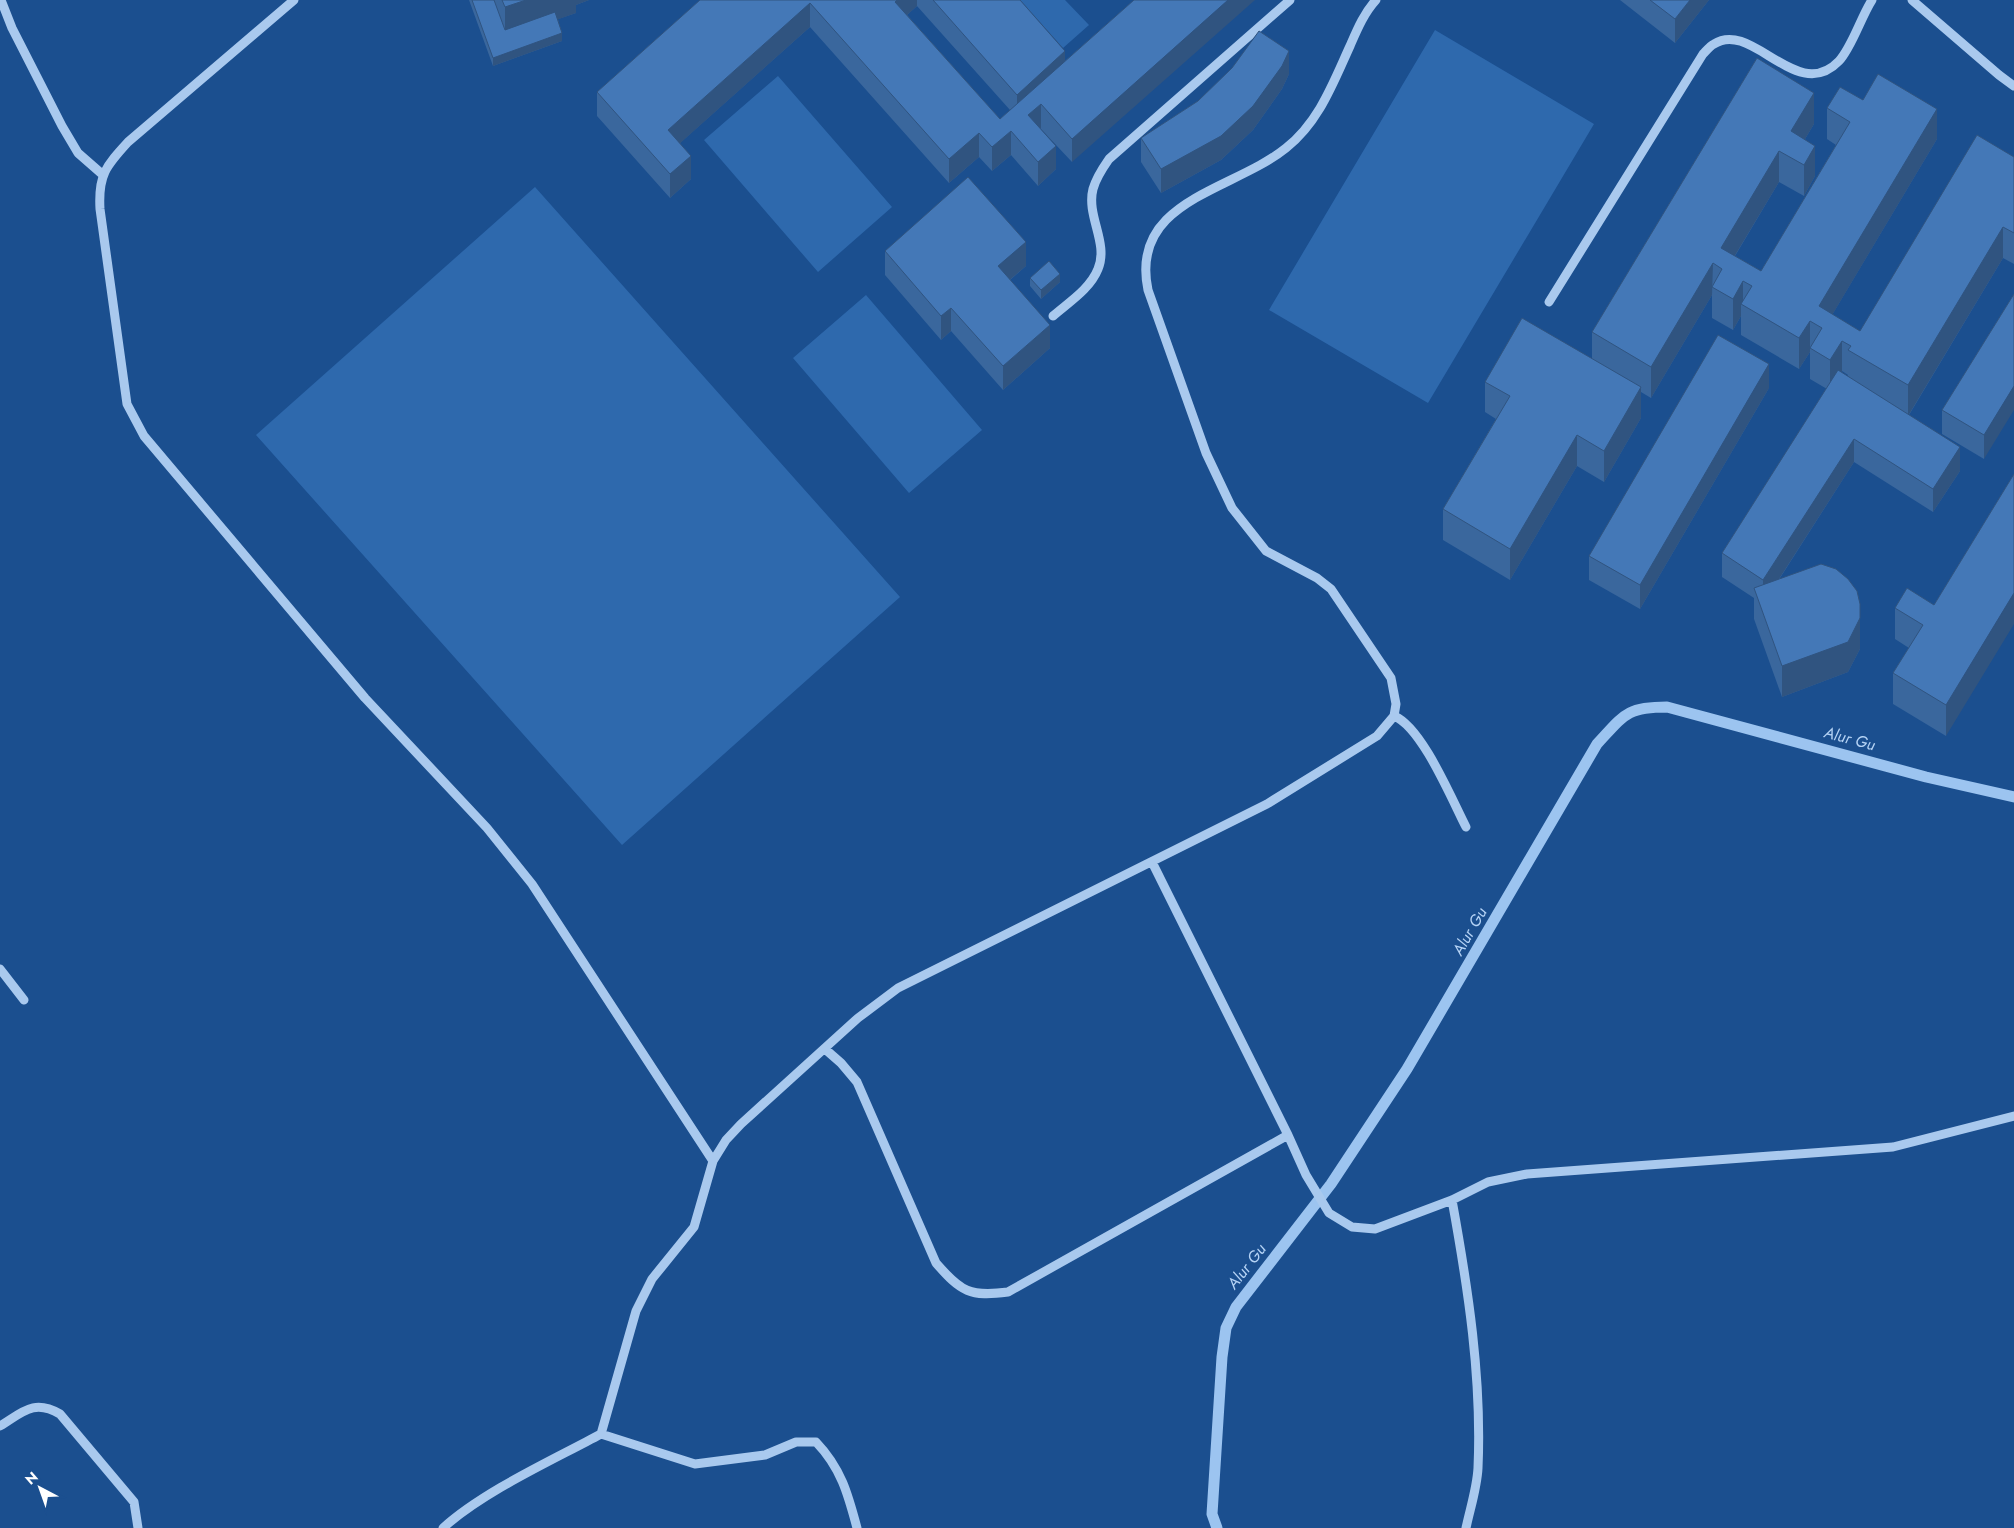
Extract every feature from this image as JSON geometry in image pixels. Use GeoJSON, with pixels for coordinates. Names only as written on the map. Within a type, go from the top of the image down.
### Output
{"type":"FeatureCollection","features":[{"type":"Feature","properties":{"kind":"street"},"geometry":{"type":"LineString","coordinates":[[1,0],[12,28],[62,126],[78,153],[102,174]]}},
{"type":"Feature","properties":{"kind":"street"},"geometry":{"type":"LineString","coordinates":[[294,0],[128,142],[111,160],[102,174],[99,188],[100,210],[127,404],[144,436],[365,698],[488,828],[532,884],[713,1161]]}},
{"type":"Feature","properties":{"kind":"street"},"geometry":{"type":"LineString","coordinates":[[1053,316],[1087,286],[1098,269],[1102,252],[1094,215],[1092,191],[1099,174],[1109,159],[1290,0]]}},
{"type":"Feature","properties":{"kind":"street"},"geometry":{"type":"LineString","coordinates":[[443,1528],[458,1514],[488,1496],[601,1434],[636,1311],[652,1279],[694,1227],[713,1161],[726,1140],[741,1124],[858,1018],[898,988],[1267,804],[1377,736],[1394,716],[1396,704],[1391,678],[1332,589],[1317,578],[1266,551],[1232,508],[1206,453],[1148,290],[1144,270],[1146,252],[1152,235],[1163,220],[1184,206],[1285,150],[1300,137],[1316,116],[1327,97],[1359,26],[1376,0]]}},
{"type":"Feature","properties":{"kind":"street"},"geometry":{"type":"LineString","coordinates":[[1549,302],[1703,54],[1714,43],[1728,40],[1746,43],[1786,67],[1808,74],[1827,70],[1840,60],[1872,0]]}},
{"type":"Feature","properties":{"kind":"street"},"geometry":{"type":"LineString","coordinates":[[1912,0],[2014,86]]}},
{"type":"Feature","properties":{"kind":"street"},"geometry":{"type":"LineString","coordinates":[[1394,716],[1403,719],[1419,738],[1466,828]]}},
{"type":"Feature","properties":{"kind":"street"},"geometry":{"type":"LineString","coordinates":[[1152,862],[1288,1135],[1306,1175],[1329,1213],[1352,1226],[1375,1229],[1452,1200],[1488,1182],[1527,1174],[1893,1147],[2014,1116]]}},
{"type":"Feature","properties":{"kind":"street"},"geometry":{"type":"LineString","coordinates":[[0,968],[24,1000]]}},
{"type":"Feature","properties":{"kind":"street"},"geometry":{"type":"LineString","coordinates":[[825,1049],[841,1063],[857,1082],[936,1263],[955,1286],[982,1295],[1008,1292],[1288,1135]]}},
{"type":"Feature","properties":{"kind":"street"},"geometry":{"type":"LineString","coordinates":[[1452,1200],[1469,1294],[1476,1375],[1478,1470],[1466,1528]]}},
{"type":"Feature","properties":{"kind":"street"},"geometry":{"type":"LineString","coordinates":[[0,1426],[31,1407],[47,1407],[60,1414],[134,1502],[138,1528]]}},
{"type":"Feature","properties":{"kind":"street"},"geometry":{"type":"LineString","coordinates":[[601,1434],[695,1464],[765,1456],[796,1442],[816,1442],[832,1458],[849,1497],[857,1528]]}},
{"type":"Feature","properties":{"kind":"shaded area"},"geometry":{"type":"Polygon","coordinates":[[[1020,0],[1065,0],[1089,25],[1063,48],[1020,0]]]}},
{"type":"Feature","properties":{"kind":"shaded area"},"geometry":{"type":"Polygon","coordinates":[[[1435,30],[1594,124],[1428,403],[1269,310],[1435,30]]]}},
{"type":"Feature","properties":{"kind":"shaded area"},"geometry":{"type":"Polygon","coordinates":[[[778,76],[892,207],[818,272],[704,140],[778,76]]]}},
{"type":"Feature","properties":{"kind":"shaded area"},"geometry":{"type":"Polygon","coordinates":[[[535,187],[900,597],[622,845],[256,435],[535,187]]]}},
{"type":"Feature","properties":{"kind":"shaded area"},"geometry":{"type":"Polygon","coordinates":[[[866,295],[982,430],[909,493],[793,358],[866,295]]]}},
{"type":"Feature","properties":{"kind":"building"},"geometry":{"type":"Polygon","coordinates":[[[472,0],[494,0],[505,30],[555,12],[562,33],[493,58],[472,0]]]}},
{"type":"Feature","properties":{"kind":"building"},"geometry":{"type":"Polygon","coordinates":[[[502,0],[526,0],[505,7],[502,0]]]}},
{"type":"Feature","properties":{"kind":"building"},"geometry":{"type":"Polygon","coordinates":[[[700,0],[897,0],[895,2],[1000,119],[1134,0],[1228,0],[1072,139],[1041,104],[1028,115],[1056,146],[1038,162],[1011,131],[992,147],[979,133],[949,159],[810,3],[668,130],[691,156],[670,174],[597,92],[700,0]]]}},
{"type":"Feature","properties":{"kind":"building"},"geometry":{"type":"Polygon","coordinates":[[[933,0],[1020,0],[1065,51],[1017,95],[933,0]]]}},
{"type":"Feature","properties":{"kind":"building"},"geometry":{"type":"Polygon","coordinates":[[[1650,0],[1690,0],[1675,19],[1650,0]]]}},
{"type":"Feature","properties":{"kind":"building"},"geometry":{"type":"Polygon","coordinates":[[[1259,31],[1289,51],[1282,66],[1253,106],[1221,136],[1161,169],[1141,138],[1198,101],[1232,68],[1259,31]]]}},
{"type":"Feature","properties":{"kind":"building"},"geometry":{"type":"Polygon","coordinates":[[[1757,58],[1814,93],[1791,131],[1815,146],[1804,165],[1779,151],[1721,248],[1761,271],[1850,122],[1827,108],[1840,87],[1863,100],[1878,74],[1937,109],[1819,306],[1860,331],[1977,135],[2014,157],[2014,233],[2003,227],[1908,385],[1848,350],[1851,346],[1842,341],[1830,360],[1810,348],[1822,328],[1810,321],[1799,338],[1741,304],[1752,286],[1743,281],[1733,299],[1712,287],[1722,269],[1713,263],[1651,367],[1592,332],[1757,58]]]}},
{"type":"Feature","properties":{"kind":"building"},"geometry":{"type":"Polygon","coordinates":[[[968,177],[1026,242],[998,266],[1050,325],[1003,366],[951,308],[941,316],[885,251],[968,177]]]}},
{"type":"Feature","properties":{"kind":"building"},"geometry":{"type":"Polygon","coordinates":[[[1049,261],[1060,274],[1041,290],[1030,278],[1049,261]]]}},
{"type":"Feature","properties":{"kind":"building"},"geometry":{"type":"Polygon","coordinates":[[[2014,294],[2014,386],[1984,435],[1942,410],[2014,294]]]}},
{"type":"Feature","properties":{"kind":"building"},"geometry":{"type":"Polygon","coordinates":[[[1522,318],[1641,387],[1604,451],[1577,435],[1510,549],[1443,509],[1510,396],[1485,382],[1522,318]]]}},
{"type":"Feature","properties":{"kind":"building"},"geometry":{"type":"Polygon","coordinates":[[[1718,335],[1769,364],[1640,585],[1589,556],[1718,335]]]}},
{"type":"Feature","properties":{"kind":"building"},"geometry":{"type":"Polygon","coordinates":[[[1838,370],[1960,447],[1933,489],[1854,439],[1763,580],[1722,553],[1838,370]]]}},
{"type":"Feature","properties":{"kind":"building"},"geometry":{"type":"Polygon","coordinates":[[[2014,474],[2014,593],[1946,705],[1893,673],[1923,625],[1895,608],[1907,588],[1934,605],[2014,474]]]}},
{"type":"Feature","properties":{"kind":"building"},"geometry":{"type":"Polygon","coordinates":[[[1821,564],[1836,569],[1848,579],[1857,591],[1860,604],[1860,618],[1848,642],[1782,666],[1754,588],[1821,564]]]}},
{"type":"Feature","properties":{"kind":"waterway","name":"Alur Gu"},"geometry":{"type":"LineString","coordinates":[[1217,1528],[1212,1514],[1222,1357],[1226,1328],[1236,1307],[1331,1184],[1407,1069],[1597,744],[1620,720],[1634,711],[1653,707],[1667,707],[1926,777],[2014,797]]}}]}
